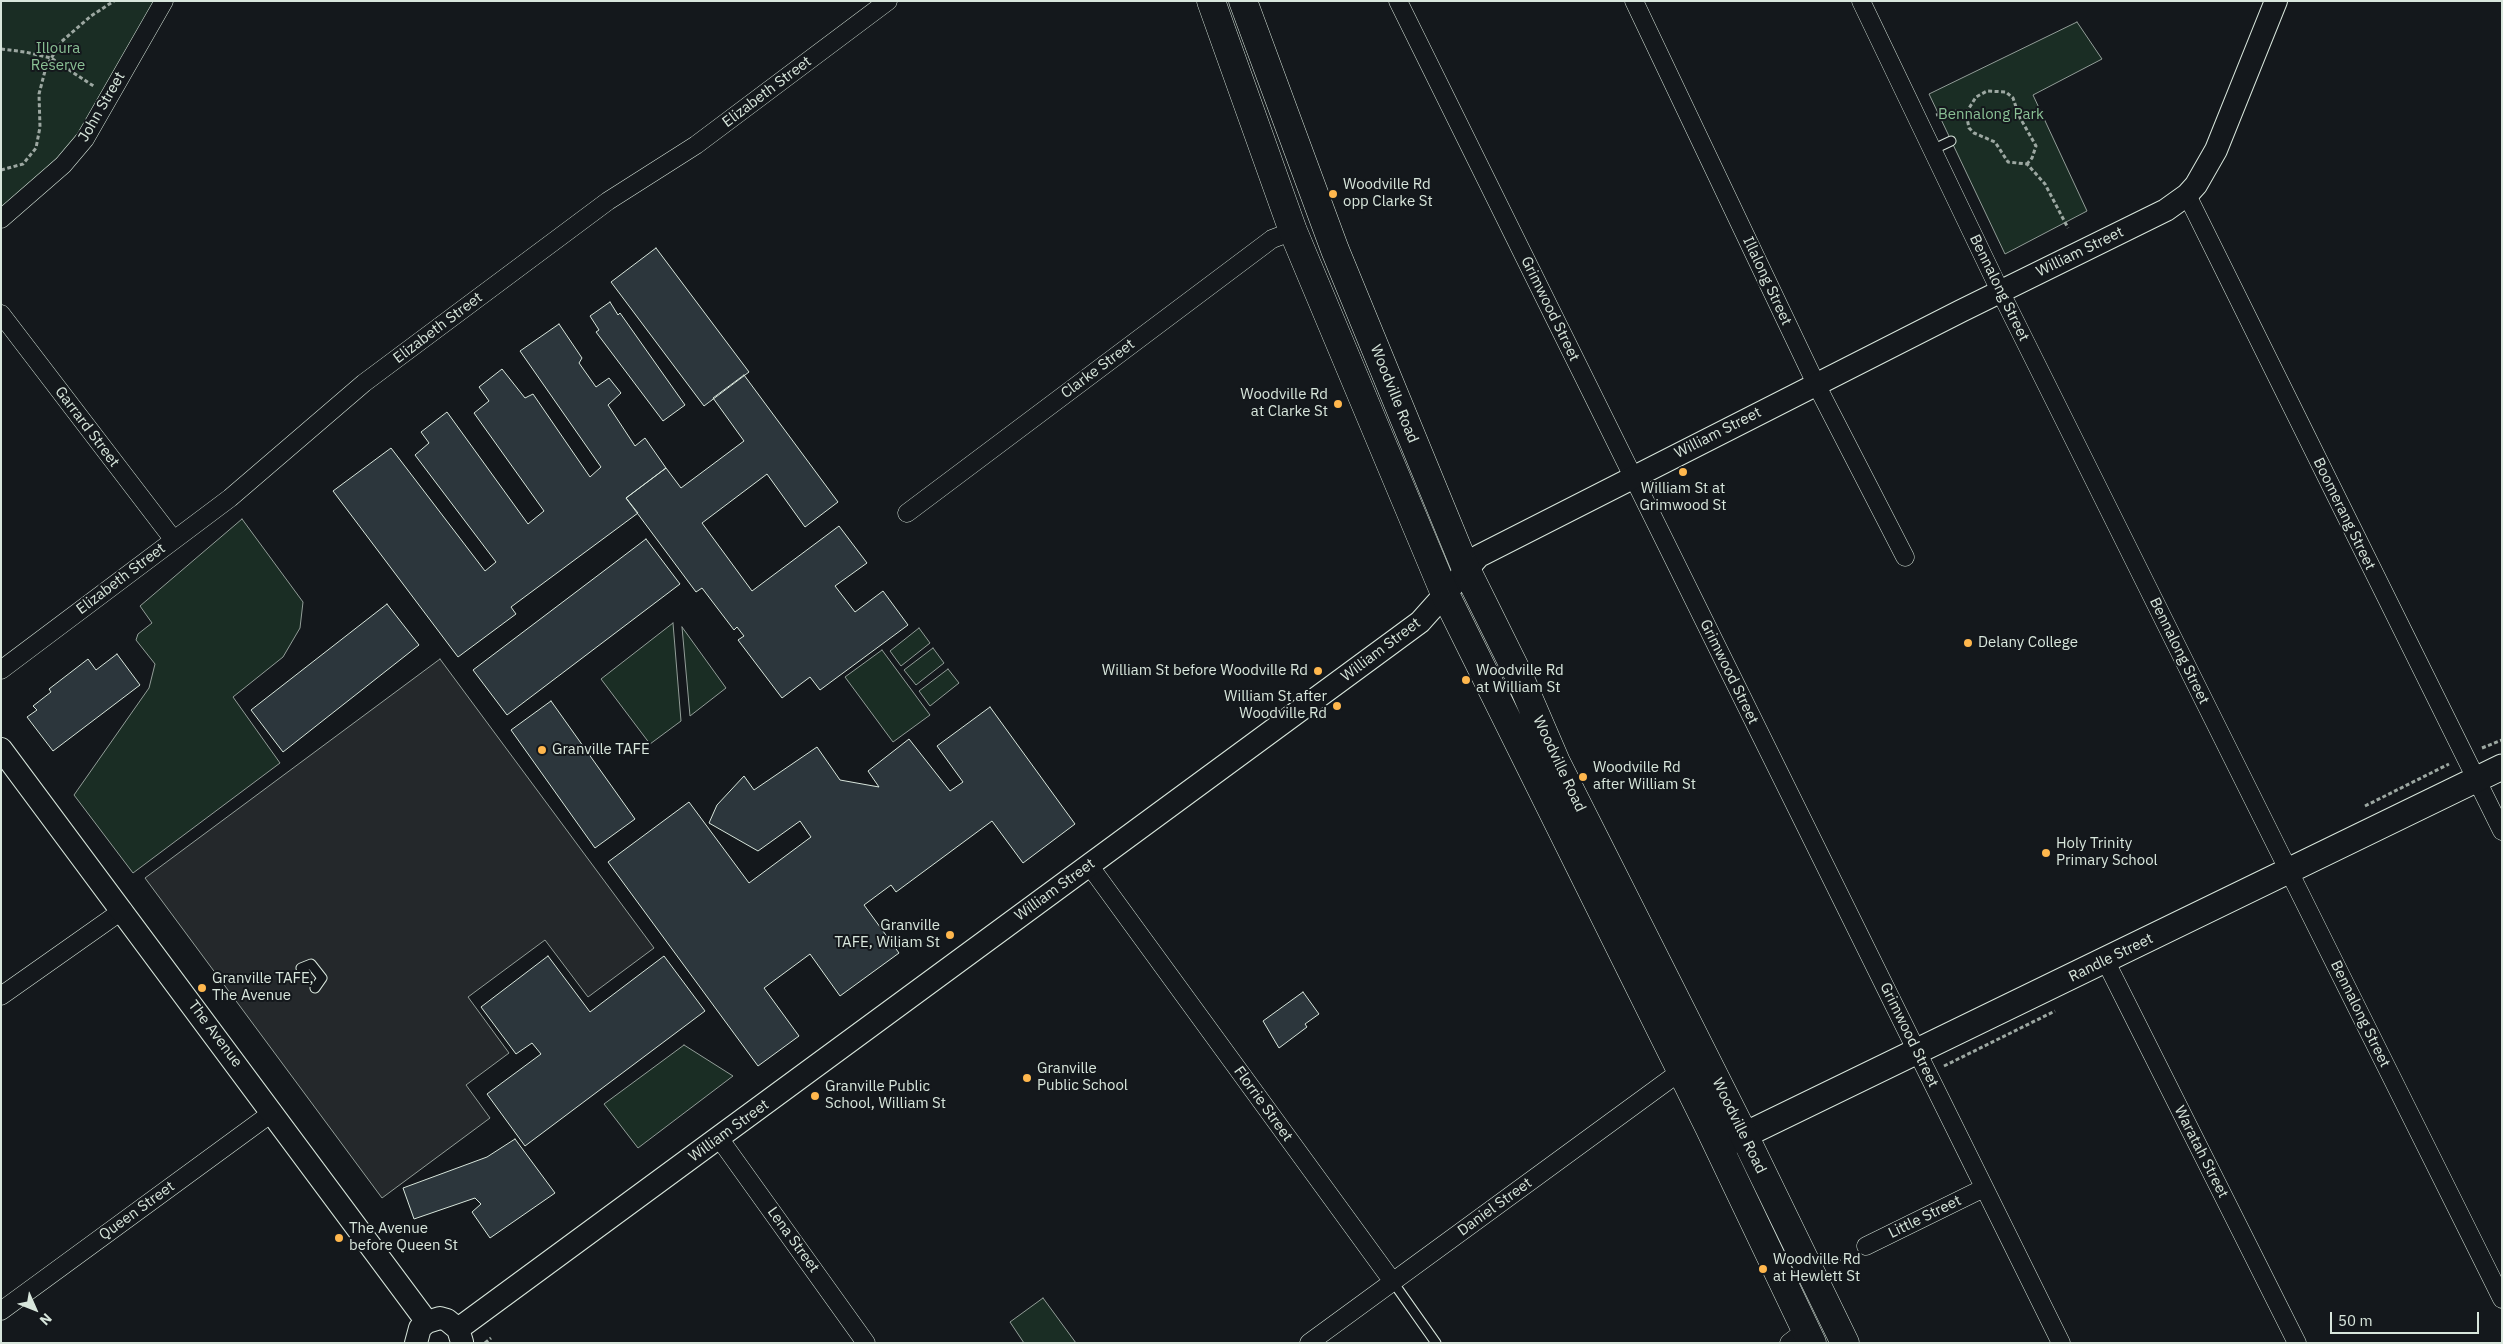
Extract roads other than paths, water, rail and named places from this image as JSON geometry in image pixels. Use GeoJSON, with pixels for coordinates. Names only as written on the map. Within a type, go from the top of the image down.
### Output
{"type":"FeatureCollection","features":[{"type":"Feature","properties":{"kind":"main road","name":"Woodville Road"},"geometry":{"type":"LineString","coordinates":[[1211,1],[1293,231],[1445,594],[1719,1148],[1802,1339]]}},
{"type":"Feature","properties":{"kind":"main road","name":"Woodville Road"},"geometry":{"type":"LineString","coordinates":[[1243,1],[1339,259],[1466,569],[1520,676],[1556,762],[1744,1135],[1845,1343]]}},
{"type":"Feature","properties":{"kind":"main road","name":"Randle Street"},"geometry":{"type":"LineString","coordinates":[[1719,1148],[2502,767]]}},
{"type":"Feature","properties":{"kind":"street","name":"John Street"},"geometry":{"type":"LineString","coordinates":[[1,219],[63,165],[85,140],[108,95],[164,1]]}},
{"type":"Feature","properties":{"kind":"street","name":"Elizabeth Street"},"geometry":{"type":"LineString","coordinates":[[1,670],[230,498],[364,383],[608,201],[696,145],[888,1]]}},
{"type":"Feature","properties":{"kind":"street","name":"Grimwood Street"},"geometry":{"type":"LineString","coordinates":[[1398,1],[2061,1343]]}},
{"type":"Feature","properties":{"kind":"street","name":"Illalong Street"},"geometry":{"type":"LineString","coordinates":[[1634,1],[1816,384],[1905,557]]}},
{"type":"Feature","properties":{"kind":"street","name":"Bennalong Street"},"geometry":{"type":"LineString","coordinates":[[1861,1],[2000,291],[2502,1299]]}},
{"type":"Feature","properties":{"kind":"street","name":"William Street"},"geometry":{"type":"LineString","coordinates":[[460,1336],[719,1138],[1420,622],[1479,556],[2000,291],[2166,210],[2187,195],[2196,185],[2216,150],[2276,1]]}},
{"type":"Feature","properties":{"kind":"street","name":"Boomerang Street"},"geometry":{"type":"LineString","coordinates":[[2187,195],[2502,832]]}},
{"type":"Feature","properties":{"kind":"street","name":"Clarke Street"},"geometry":{"type":"LineString","coordinates":[[907,513],[1272,239],[1293,231]]}},
{"type":"Feature","properties":{"kind":"street","name":"Garrard Street"},"geometry":{"type":"LineString","coordinates":[[1,314],[173,539]]}},
{"type":"Feature","properties":{"kind":"street","name":"The Avenue"},"geometry":{"type":"LineString","coordinates":[[1,749],[123,910],[427,1322]]}},
{"type":"Feature","properties":{"kind":"street","name":"Florrie Street"},"geometry":{"type":"LineString","coordinates":[[1089,865],[1393,1282]]}},
{"type":"Feature","properties":{"kind":"street"},"geometry":{"type":"LineString","coordinates":[[1,996],[123,910]]}},
{"type":"Feature","properties":{"kind":"street","name":"Waratah Street"},"geometry":{"type":"LineString","coordinates":[[2105,960],[2296,1343]]}},
{"type":"Feature","properties":{"kind":"street","name":"Daniel Street"},"geometry":{"type":"LineString","coordinates":[[1309,1343],[1681,1071]]}},
{"type":"Feature","properties":{"kind":"street","name":"Queen Street"},"geometry":{"type":"LineString","coordinates":[[1,1311],[273,1112]]}},
{"type":"Feature","properties":{"kind":"street","name":"Lena Street"},"geometry":{"type":"LineString","coordinates":[[719,1138],[866,1343]]}},
{"type":"Feature","properties":{"kind":"street","name":"Little Street"},"geometry":{"type":"LineString","coordinates":[[1866,1246],[1984,1188]]}},
{"type":"Feature","properties":{"kind":"street"},"geometry":{"type":"LineString","coordinates":[[416,1343],[420,1328],[427,1322],[440,1318],[447,1320],[460,1336]]}},
{"type":"Feature","properties":{"kind":"lane"},"geometry":{"type":"LineString","coordinates":[[1932,150],[1952,141]]}},
{"type":"Feature","properties":{"kind":"lane"},"geometry":{"type":"LineString","coordinates":[[301,968],[311,964],[322,978],[316,988]]}},
{"type":"Feature","properties":{"kind":"lane","name":"Florrie Street"},"geometry":{"type":"LineString","coordinates":[[1393,1282],[1436,1343]]}},
{"type":"Feature","properties":{"kind":"place","name":"Woodville Rd opp Clarke St"},"geometry":{"type":"Point","coordinates":[1333,194]}},
{"type":"Feature","properties":{"kind":"place","name":"Woodville Rd at Clarke St"},"geometry":{"type":"Point","coordinates":[1338,404]}},
{"type":"Feature","properties":{"kind":"place","name":"William St at Grimwood St"},"geometry":{"type":"Point","coordinates":[1683,472]}},
{"type":"Feature","properties":{"kind":"place","name":"Delany College"},"geometry":{"type":"Point","coordinates":[1968,643]}},
{"type":"Feature","properties":{"kind":"place","name":"William St before Woodville Rd"},"geometry":{"type":"Point","coordinates":[1318,671]}},
{"type":"Feature","properties":{"kind":"place","name":"Woodville Rd at William St"},"geometry":{"type":"Point","coordinates":[1466,680]}},
{"type":"Feature","properties":{"kind":"place","name":"William St after Woodville Rd"},"geometry":{"type":"Point","coordinates":[1337,706]}},
{"type":"Feature","properties":{"kind":"place","name":"Granville TAFE"},"geometry":{"type":"Point","coordinates":[542,750]}},
{"type":"Feature","properties":{"kind":"place","name":"Woodville Rd after William St"},"geometry":{"type":"Point","coordinates":[1583,777]}},
{"type":"Feature","properties":{"kind":"place","name":"Holy Trinity Primary School"},"geometry":{"type":"Point","coordinates":[2046,853]}},
{"type":"Feature","properties":{"kind":"place","name":"Granville TAFE, Wiliam St"},"geometry":{"type":"Point","coordinates":[950,935]}},
{"type":"Feature","properties":{"kind":"place","name":"Granville TAFE, The Avenue"},"geometry":{"type":"Point","coordinates":[202,988]}},
{"type":"Feature","properties":{"kind":"place","name":"Granville Public School"},"geometry":{"type":"Point","coordinates":[1027,1078]}},
{"type":"Feature","properties":{"kind":"place","name":"Granville Public School, William St"},"geometry":{"type":"Point","coordinates":[815,1096]}},
{"type":"Feature","properties":{"kind":"place","name":"The Avenue before Queen St"},"geometry":{"type":"Point","coordinates":[339,1238]}},
{"type":"Feature","properties":{"kind":"place","name":"Woodville Rd at Hewlett St"},"geometry":{"type":"Point","coordinates":[1763,1269]}},
{"type":"Feature","properties":{"kind":"park label","name":"Illoura Reserve"},"geometry":{"type":"Point","coordinates":[58,58]}},
{"type":"Feature","properties":{"kind":"park label","name":"Bennalong Park"},"geometry":{"type":"Point","coordinates":[1991,115]}}]}
